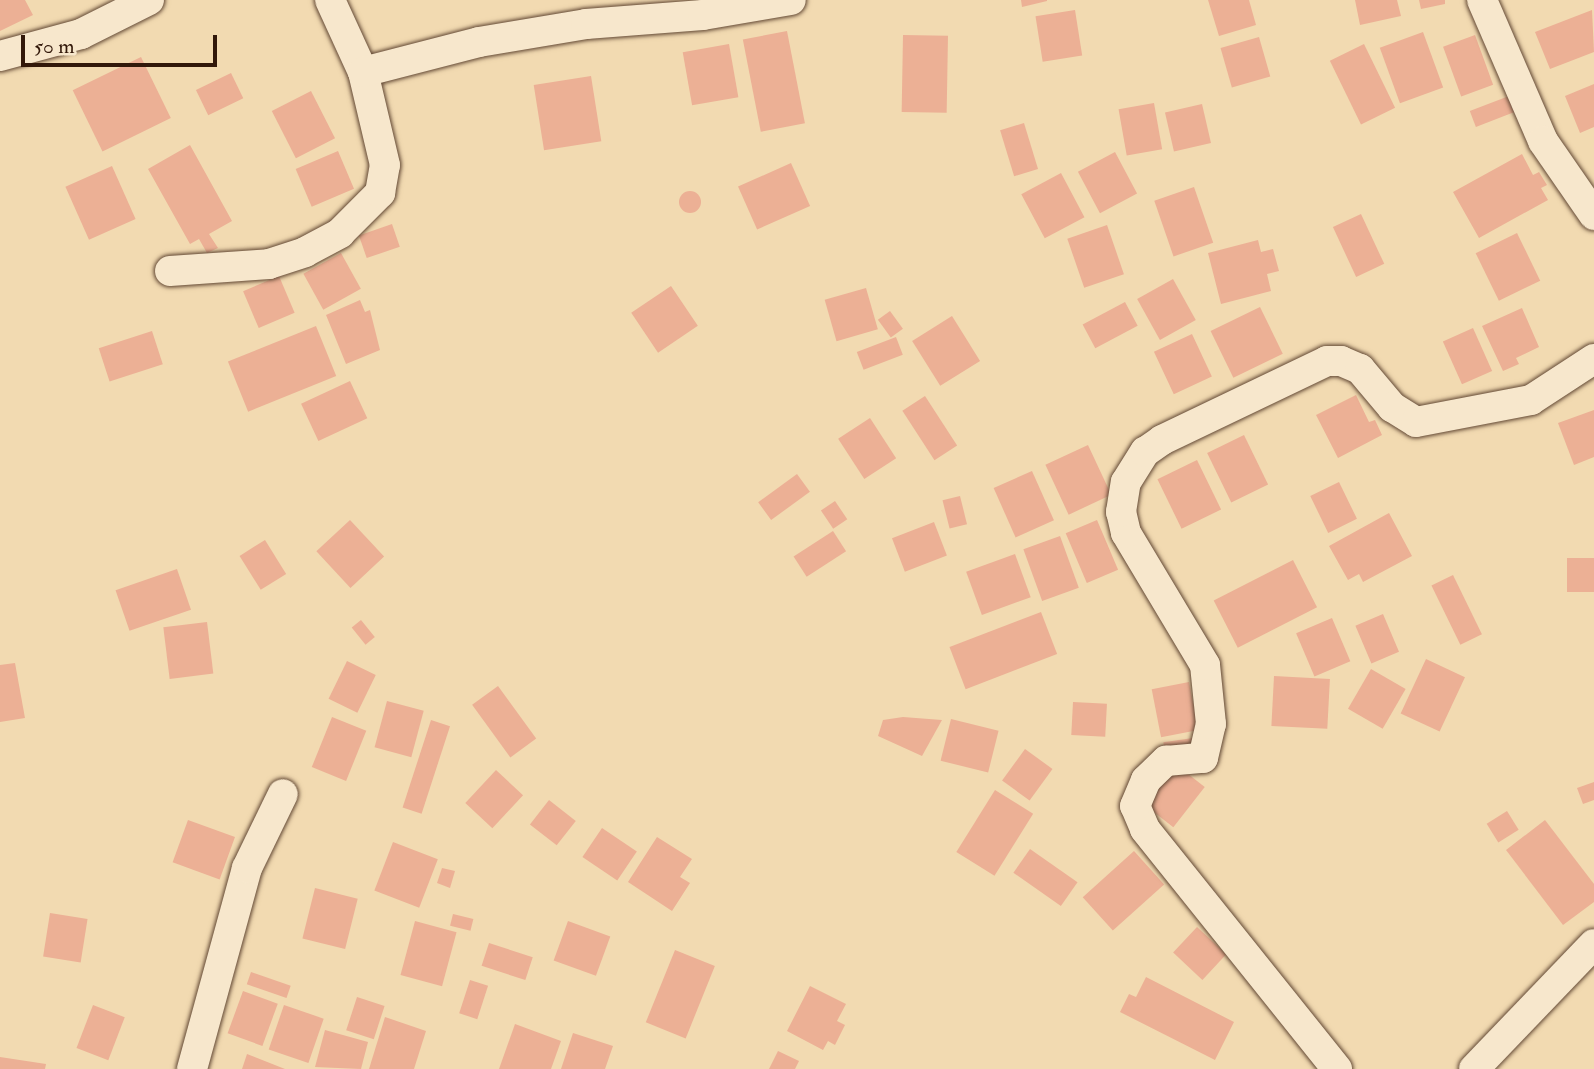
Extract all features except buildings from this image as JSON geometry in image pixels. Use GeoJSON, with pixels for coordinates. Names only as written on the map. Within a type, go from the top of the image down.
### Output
{"type":"FeatureCollection","features":[{"type":"Feature","properties":{"kind":"street"},"geometry":{"type":"LineString","coordinates":[[0,56],[82,34],[149,0]]}},
{"type":"Feature","properties":{"kind":"street"},"geometry":{"type":"LineString","coordinates":[[170,271],[269,264],[305,252],[340,233],[380,193],[385,165],[363,72],[330,0]]}},
{"type":"Feature","properties":{"kind":"street"},"geometry":{"type":"LineString","coordinates":[[363,72],[583,12],[703,15],[791,0]]}},
{"type":"Feature","properties":{"kind":"street"},"geometry":{"type":"LineString","coordinates":[[1482,0],[1544,141],[1594,215]]}},
{"type":"Feature","properties":{"kind":"street"},"geometry":{"type":"LineString","coordinates":[[1337,1069],[1145,829],[1135,806],[1146,780],[1166,761],[1203,758],[1211,724],[1205,665],[1126,533],[1121,512],[1126,482],[1145,452],[1162,440],[1327,360],[1341,360],[1360,369],[1392,407],[1416,422],[1531,400],[1594,359]]}},
{"type":"Feature","properties":{"kind":"street"},"geometry":{"type":"LineString","coordinates":[[192,1069],[247,868],[283,794]]}},
{"type":"Feature","properties":{"kind":"street"},"geometry":{"type":"LineString","coordinates":[[1474,1069],[1594,944]]}}]}
